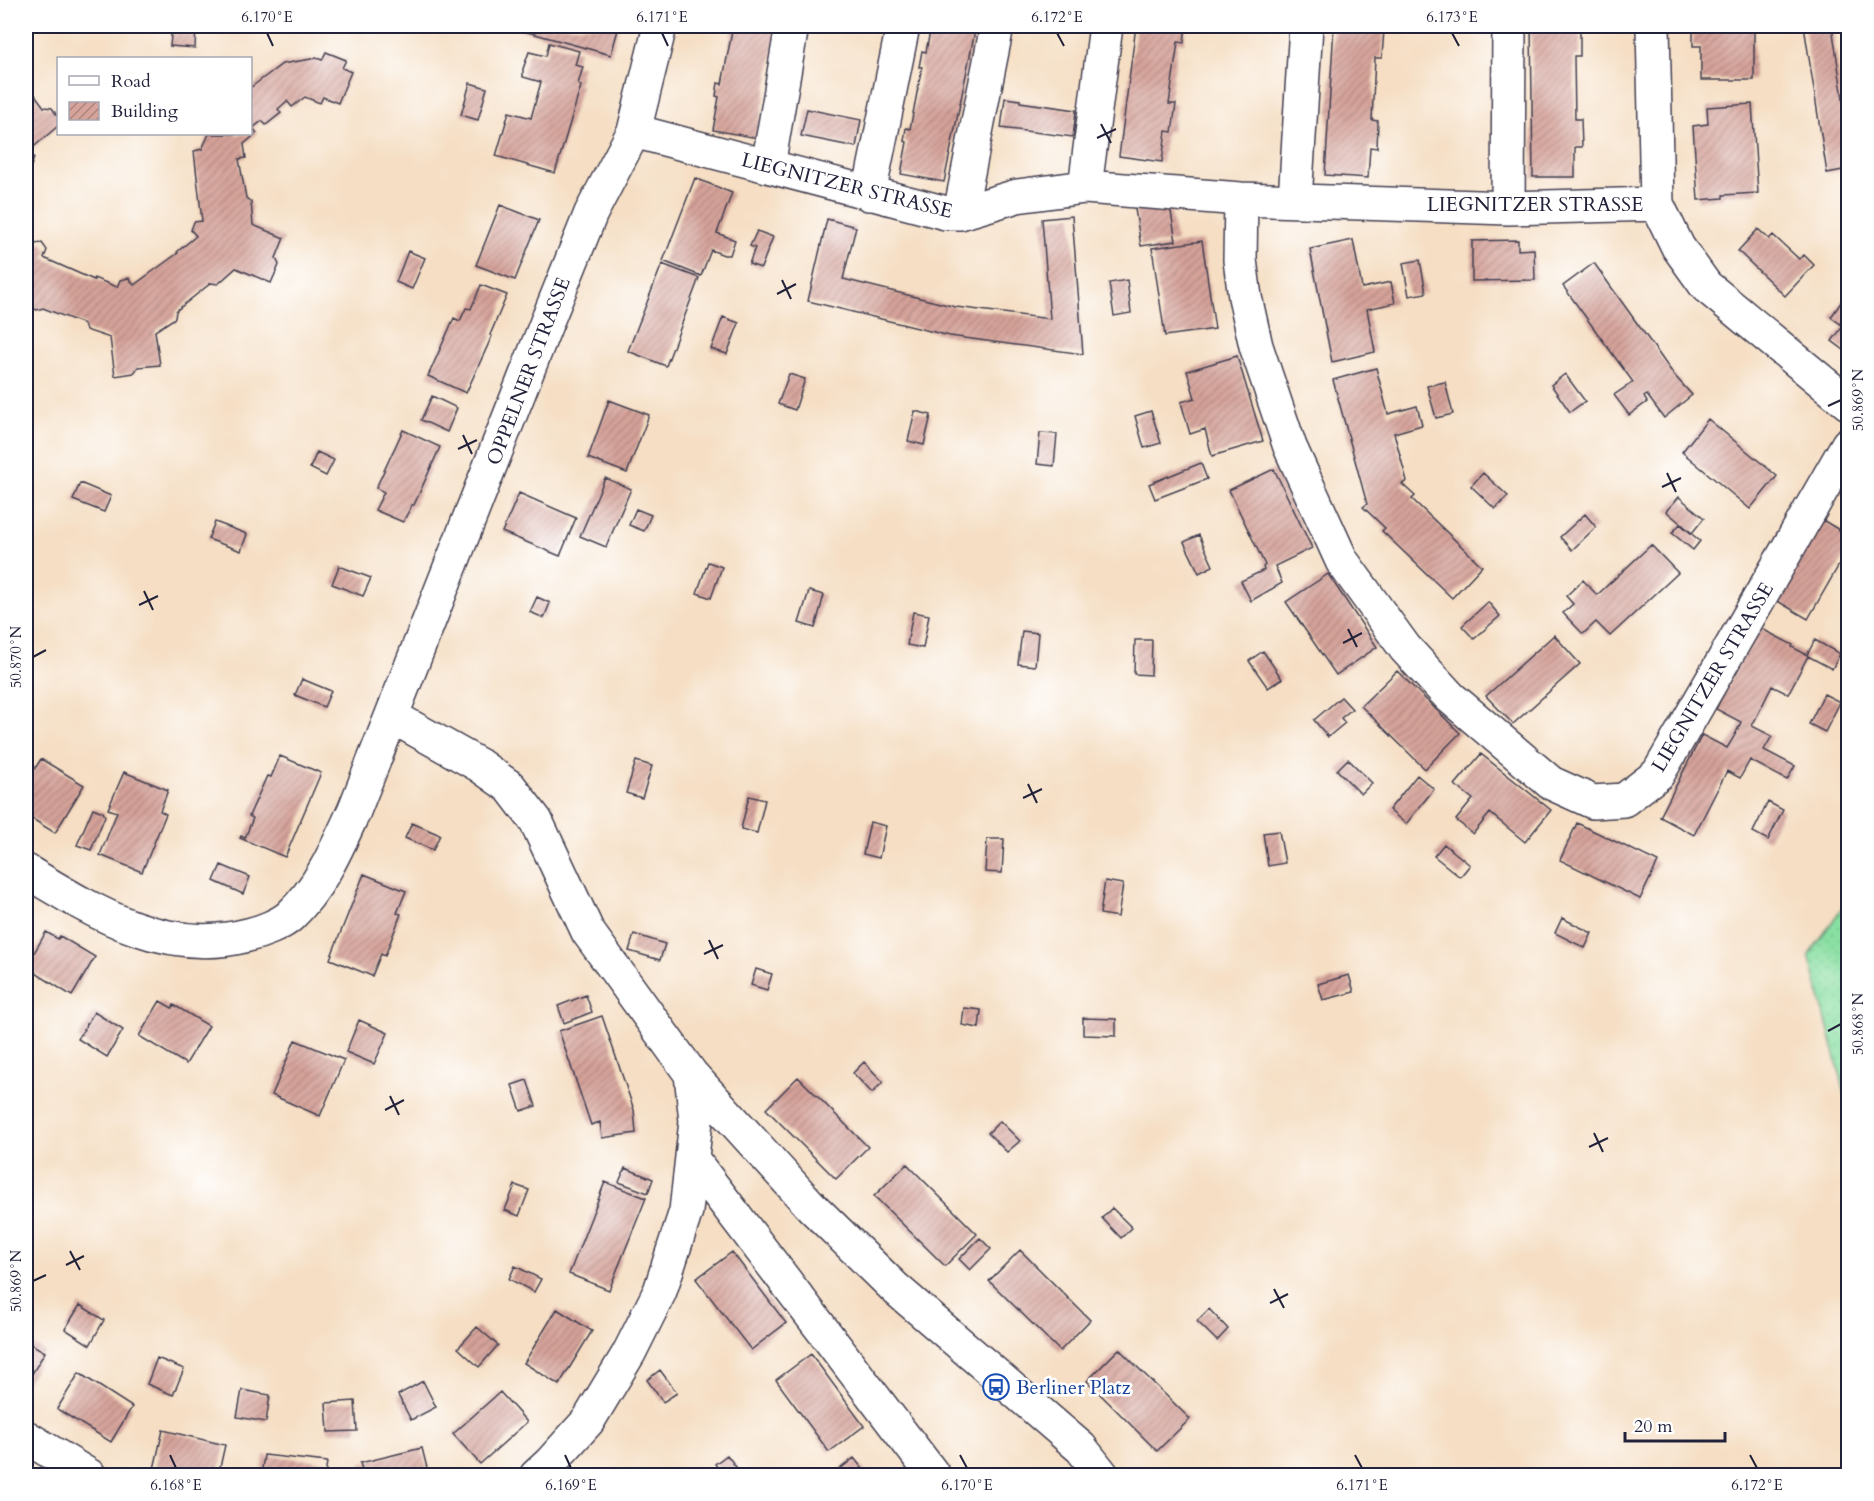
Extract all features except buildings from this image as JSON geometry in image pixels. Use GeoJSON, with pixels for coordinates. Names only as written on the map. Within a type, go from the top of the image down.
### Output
{"type":"FeatureCollection","features":[{"type":"Feature","properties":{"kind":"street","name":"OPPELNER STRASSE"},"geometry":{"type":"LineString","coordinates":[[26,871],[90,909],[146,933],[186,940],[227,940],[258,933],[288,918],[310,893],[329,863],[354,811],[587,224],[634,131],[660,26]]}},
{"type":"Feature","properties":{"kind":"street"},"geometry":{"type":"LineString","coordinates":[[768,166],[792,26]]}},
{"type":"Feature","properties":{"kind":"street"},"geometry":{"type":"LineString","coordinates":[[869,194],[903,26]]}},
{"type":"Feature","properties":{"kind":"street"},"geometry":{"type":"LineString","coordinates":[[960,213],[997,26]]}},
{"type":"Feature","properties":{"kind":"street"},"geometry":{"type":"LineString","coordinates":[[1085,187],[1106,26]]}},
{"type":"Feature","properties":{"kind":"street"},"geometry":{"type":"LineString","coordinates":[[1295,200],[1306,26]]}},
{"type":"Feature","properties":{"kind":"street"},"geometry":{"type":"LineString","coordinates":[[1508,208],[1509,26]]}},
{"type":"Feature","properties":{"kind":"street"},"geometry":{"type":"LineString","coordinates":[[1653,26],[1657,204]]}},
{"type":"Feature","properties":{"kind":"street","name":"LIEGNITZER STRASSE"},"geometry":{"type":"LineString","coordinates":[[634,131],[946,213],[960,213],[1017,196],[1085,187],[1241,199],[1508,208],[1657,204],[1678,247],[1706,286],[1848,403]]}},
{"type":"Feature","properties":{"kind":"street","name":"LIEGNITZER STRASSE"},"geometry":{"type":"LineString","coordinates":[[1241,199],[1240,260],[1245,297],[1256,346],[1290,447],[1342,561],[1405,648],[1450,697],[1551,783],[1593,802],[1624,800],[1658,774],[1848,444]]}},
{"type":"Feature","properties":{"kind":"street"},"geometry":{"type":"LineString","coordinates":[[393,717],[479,765],[510,786],[536,821],[588,932],[691,1074],[811,1206],[886,1280],[940,1330],[1081,1448],[1103,1476]]}},
{"type":"Feature","properties":{"kind":"street"},"geometry":{"type":"LineString","coordinates":[[536,1476],[588,1421],[629,1353],[660,1291],[686,1211],[696,1121],[691,1074]]}},
{"type":"Feature","properties":{"kind":"street"},"geometry":{"type":"LineString","coordinates":[[692,1159],[934,1476]]}},
{"type":"Feature","properties":{"kind":"street"},"geometry":{"type":"LineString","coordinates":[[26,1437],[90,1476]]}},
{"type":"Feature","properties":{"kind":"green space"},"geometry":{"type":"Polygon","coordinates":[[[1848,899],[1848,1105],[1809,955],[1848,899]]]}},
{"type":"Feature","properties":{"kind":"place","name":"Berliner Platz"},"geometry":{"type":"Point","coordinates":[996,1387]}}]}
